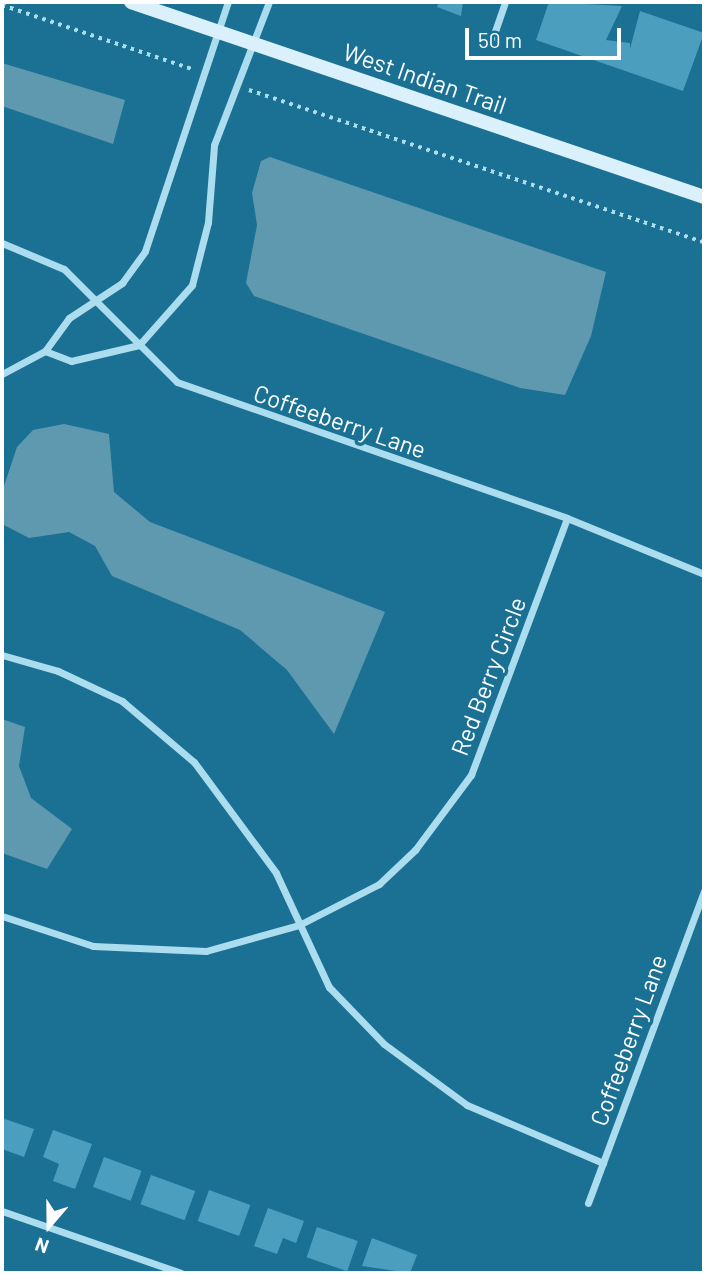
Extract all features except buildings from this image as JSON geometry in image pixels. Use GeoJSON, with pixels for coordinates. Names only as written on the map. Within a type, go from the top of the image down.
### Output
{"type":"FeatureCollection","features":[{"type":"Feature","properties":{"kind":"main road","name":"West Indian Trail"},"geometry":{"type":"LineString","coordinates":[[131,2],[704,197]]}},
{"type":"Feature","properties":{"kind":"street"},"geometry":{"type":"LineString","coordinates":[[2,374],[44,351],[69,318],[122,283],[154,234],[201,72],[228,2]]}},
{"type":"Feature","properties":{"kind":"street"},"geometry":{"type":"LineString","coordinates":[[44,351],[71,360],[139,345],[192,285],[208,222],[214,145],[235,85],[255,43],[270,2]]}},
{"type":"Feature","properties":{"kind":"street"},"geometry":{"type":"LineString","coordinates":[[493,37],[505,2]]}},
{"type":"Feature","properties":{"kind":"street","name":"Coffeeberry Lane"},"geometry":{"type":"LineString","coordinates":[[2,243],[64,269],[177,382],[223,401],[567,518],[704,574]]}},
{"type":"Feature","properties":{"kind":"street","name":"Red Berry Circle"},"geometry":{"type":"LineString","coordinates":[[2,916],[93,946],[160,952],[206,951],[299,925],[379,884],[415,850],[471,775],[567,518]]}},
{"type":"Feature","properties":{"kind":"street"},"geometry":{"type":"LineString","coordinates":[[2,655],[58,671],[122,701],[160,727],[242,819],[329,987],[424,1078],[467,1105],[603,1163]]}},
{"type":"Feature","properties":{"kind":"street","name":"Coffeeberry Lane"},"geometry":{"type":"LineString","coordinates":[[588,1203],[704,891]]}},
{"type":"Feature","properties":{"kind":"street"},"geometry":{"type":"LineString","coordinates":[[2,1211],[181,1273]]}},
{"type":"Feature","properties":{"kind":"path"},"geometry":{"type":"LineString","coordinates":[[2,5],[201,72]]}},
{"type":"Feature","properties":{"kind":"path"},"geometry":{"type":"LineString","coordinates":[[235,85],[704,242]]}},
{"type":"Feature","properties":{"kind":"water"},"geometry":{"type":"Polygon","coordinates":[[[2,63],[125,100],[113,144],[2,106],[2,63]]]}},
{"type":"Feature","properties":{"kind":"water"},"geometry":{"type":"Polygon","coordinates":[[[270,157],[606,272],[591,336],[565,395],[520,388],[254,296],[246,283],[257,225],[252,193],[261,161],[270,157]]]}},
{"type":"Feature","properties":{"kind":"water"},"geometry":{"type":"Polygon","coordinates":[[[64,424],[109,434],[114,492],[150,522],[385,612],[334,734],[287,670],[240,630],[112,576],[95,546],[69,532],[29,538],[4,525],[4,486],[17,447],[33,430],[64,424]]]}},
{"type":"Feature","properties":{"kind":"water"},"geometry":{"type":"Polygon","coordinates":[[[2,719],[25,727],[19,766],[31,798],[72,829],[47,869],[2,853],[2,719]]]}}]}
